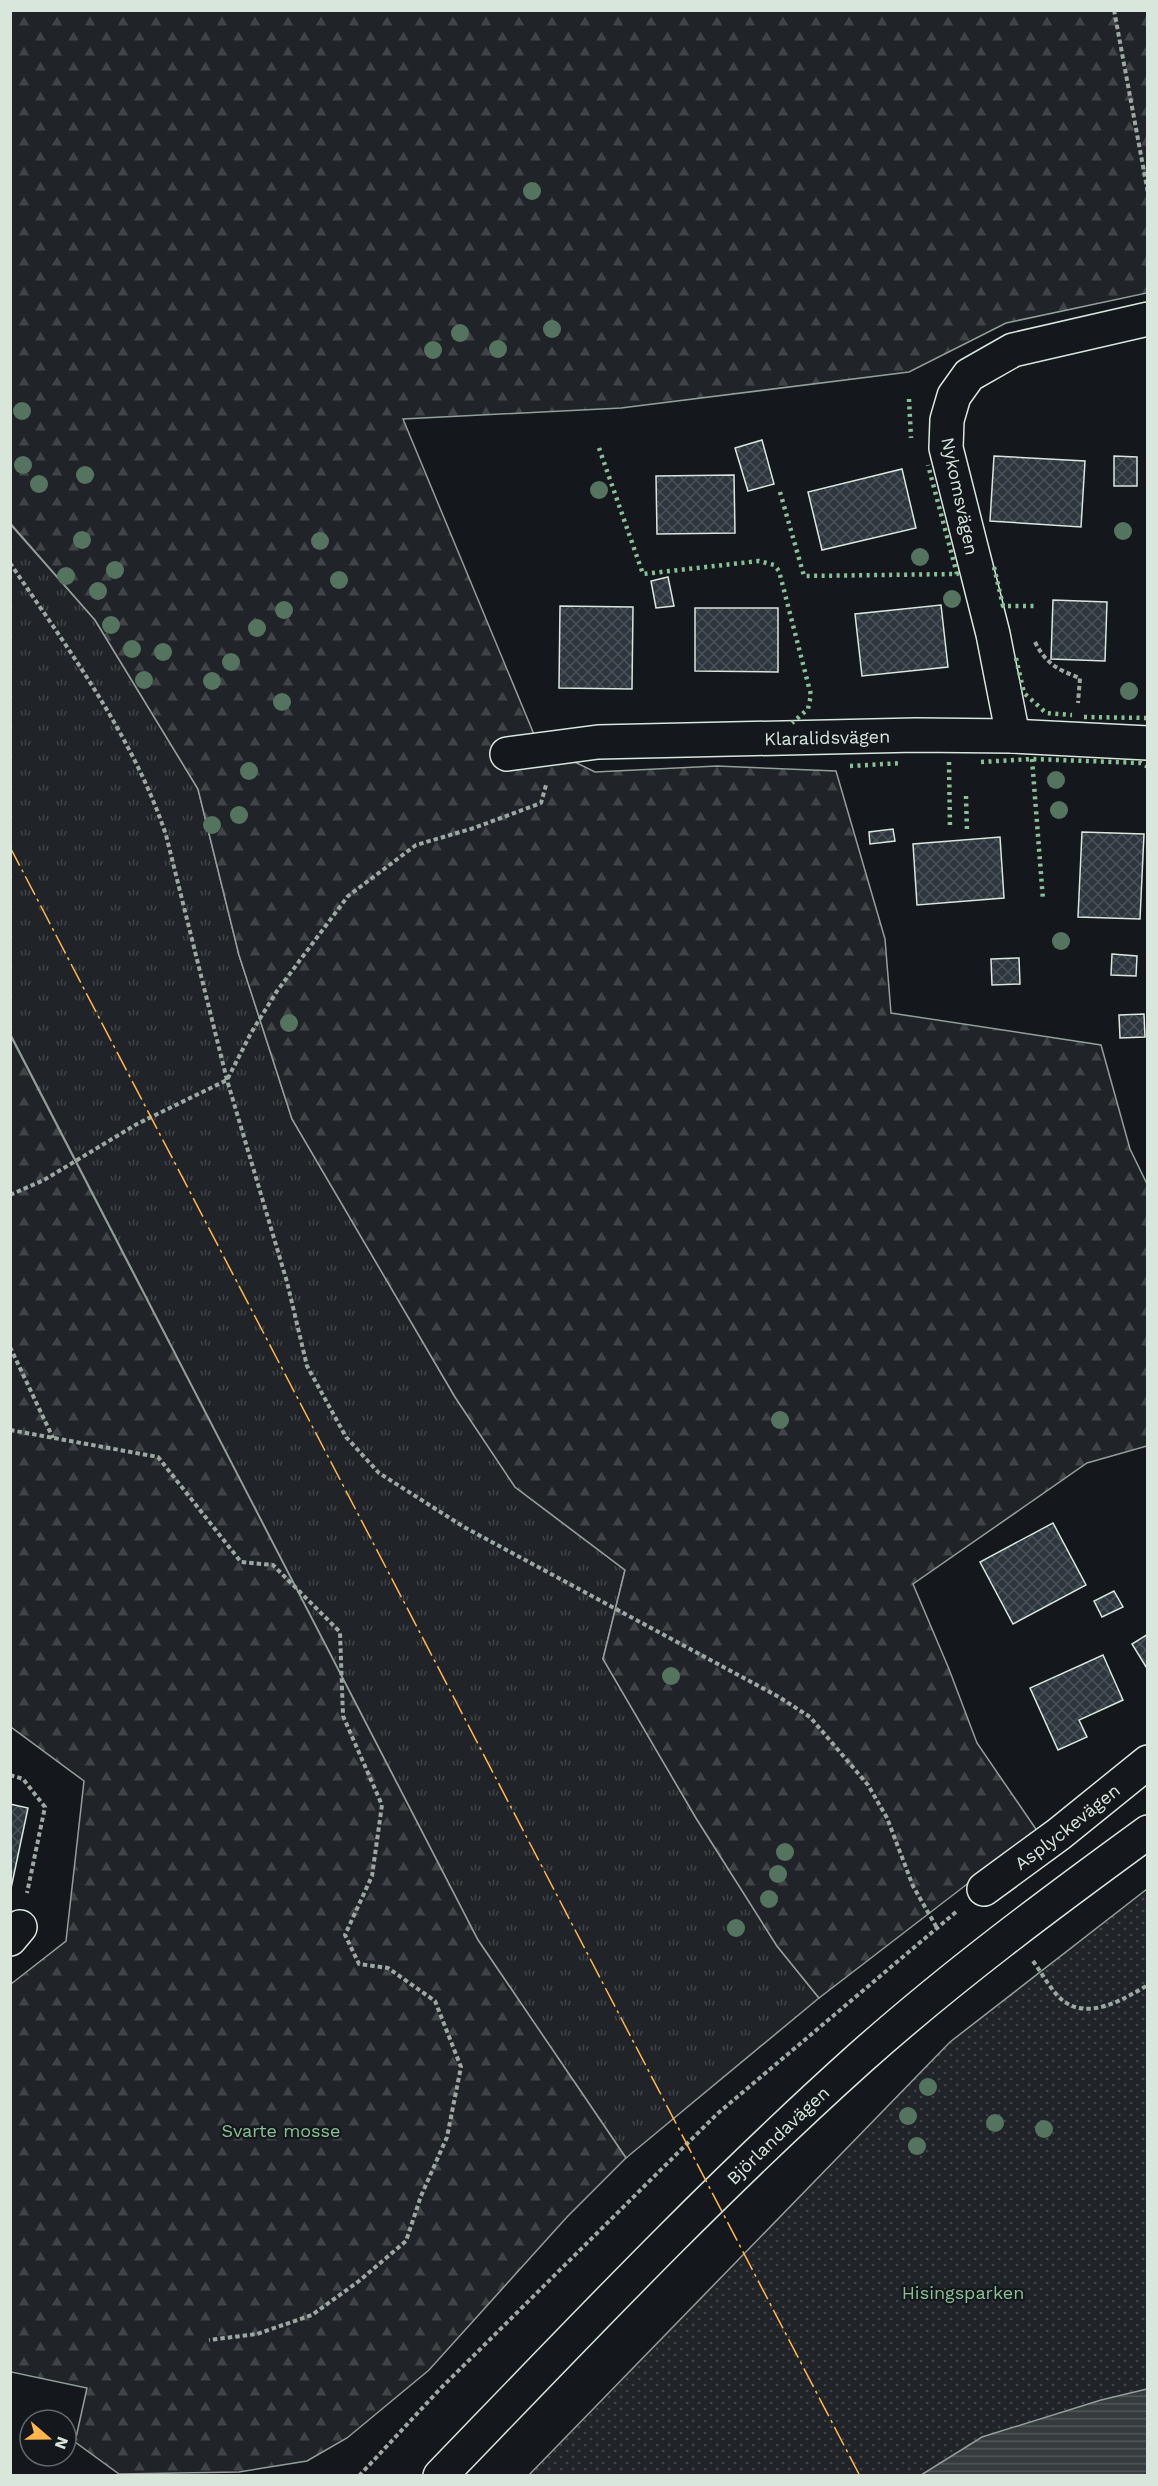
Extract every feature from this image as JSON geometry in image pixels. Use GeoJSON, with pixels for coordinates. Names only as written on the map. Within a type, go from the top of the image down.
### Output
{"type":"FeatureCollection","features":[{"type":"Feature","properties":{"kind":"street","name":"Nykomsvägen"},"geometry":{"type":"LineString","coordinates":[[1013,736],[993,634],[946,448],[946,420],[954,396],[969,375],[1013,350],[1148,319]]}},
{"type":"Feature","properties":{"kind":"street","name":"Klaralidsvägen"},"geometry":{"type":"LineString","coordinates":[[507,754],[598,742],[692,740],[1013,736],[1148,743]]}},
{"type":"Feature","properties":{"kind":"street","name":"Asplyckevägen"},"geometry":{"type":"LineString","coordinates":[[984,1889],[1059,1834],[1148,1762]]}},
{"type":"Feature","properties":{"kind":"street","name":"Björlandavägen"},"geometry":{"type":"LineString","coordinates":[[440,2475],[735,2174],[862,2057],[1013,1931],[1148,1832]]}},
{"type":"Feature","properties":{"kind":"path"},"geometry":{"type":"LineString","coordinates":[[1114,10],[1148,193]]}},
{"type":"Feature","properties":{"kind":"path"},"geometry":{"type":"LineString","coordinates":[[10,564],[114,722],[153,796],[166,835],[226,1080],[287,1282],[307,1366],[346,1437],[379,1473],[464,1527],[687,1647],[810,1717],[868,1785],[887,1818],[913,1886],[937,1928],[717,2114],[440,2390],[359,2475]]}},
{"type":"Feature","properties":{"kind":"path"},"geometry":{"type":"LineString","coordinates":[[1030,632],[1046,661],[1056,669],[1080,678],[1075,739]]}},
{"type":"Feature","properties":{"kind":"path"},"geometry":{"type":"LineString","coordinates":[[10,1195],[44,1180],[137,1124],[226,1080],[277,991],[348,896],[416,845],[474,828],[541,803],[559,747]]}},
{"type":"Feature","properties":{"kind":"path"},"geometry":{"type":"LineString","coordinates":[[10,1347],[53,1438]]}},
{"type":"Feature","properties":{"kind":"path"},"geometry":{"type":"LineString","coordinates":[[10,1430],[158,1457],[241,1562],[273,1565],[340,1632],[343,1716],[382,1804],[372,1876],[345,1935],[360,1964],[388,1968],[435,2001],[461,2067],[447,2136],[421,2196],[406,2241],[359,2281],[312,2315],[257,2334],[208,2340]]}},
{"type":"Feature","properties":{"kind":"path"},"geometry":{"type":"LineString","coordinates":[[10,1774],[23,1779],[45,1807],[15,1933]]}},
{"type":"Feature","properties":{"kind":"path"},"geometry":{"type":"LineString","coordinates":[[1045,1978],[1062,2000],[1080,2008],[1093,2008],[1122,2001],[1148,1984]]}},
{"type":"Feature","properties":{"kind":"green space"},"geometry":{"type":"Polygon","coordinates":[[[10,11],[1147,11],[1147,293],[1006,323],[909,372],[621,408],[403,419],[538,744],[595,772],[717,766],[836,771],[885,939],[891,1013],[1101,1045],[1130,1149],[1147,1184],[1147,1446],[1087,1463],[913,1584],[977,1743],[1040,1835],[988,1868],[819,1998],[777,1946],[696,1818],[603,1659],[625,1570],[515,1487],[455,1397],[292,1119],[239,955],[198,789],[95,620],[11,524],[10,11]]]}},
{"type":"Feature","properties":{"kind":"green space"},"geometry":{"type":"Polygon","coordinates":[[[10,524],[95,620],[198,789],[239,955],[292,1119],[455,1397],[515,1487],[625,1570],[603,1659],[696,1818],[777,1946],[819,1998],[626,2158],[478,1940],[11,1035],[10,524]]]}},
{"type":"Feature","properties":{"kind":"green space","name":"Svarte mosse"},"geometry":{"type":"Polygon","coordinates":[[[10,1035],[478,1940],[626,2158],[567,2217],[429,2370],[347,2438],[307,2461],[239,2472],[119,2474],[78,2444],[78,2428],[87,2388],[11,2372],[11,1984],[66,1941],[84,1781],[11,1727],[10,1035]]]}},
{"type":"Feature","properties":{"kind":"green space","name":"Hisingsparken"},"geometry":{"type":"Polygon","coordinates":[[[1147,1889],[1147,2475],[528,2476],[950,2042],[1147,1889]]]}},
{"type":"Feature","properties":{"kind":"shaded area"},"geometry":{"type":"Polygon","coordinates":[[[1147,2389],[1147,2475],[921,2475],[982,2437],[1101,2400],[1147,2389]]]}},
{"type":"Feature","properties":{"kind":"building"},"geometry":{"type":"Polygon","coordinates":[[[762,440],[774,484],[748,491],[735,448],[762,440]]]}},
{"type":"Feature","properties":{"kind":"building"},"geometry":{"type":"Polygon","coordinates":[[[994,456],[1085,461],[1081,527],[990,521],[994,456]]]}},
{"type":"Feature","properties":{"kind":"building"},"geometry":{"type":"Polygon","coordinates":[[[1114,456],[1137,457],[1137,486],[1114,486],[1114,456]]]}},
{"type":"Feature","properties":{"kind":"building"},"geometry":{"type":"Polygon","coordinates":[[[902,469],[916,528],[822,550],[808,492],[902,469]]]}},
{"type":"Feature","properties":{"kind":"building"},"geometry":{"type":"Polygon","coordinates":[[[734,475],[735,533],[657,534],[656,476],[734,475]]]}},
{"type":"Feature","properties":{"kind":"building"},"geometry":{"type":"Polygon","coordinates":[[[668,577],[674,606],[656,608],[651,581],[668,577]]]}},
{"type":"Feature","properties":{"kind":"building"},"geometry":{"type":"Polygon","coordinates":[[[1053,600],[1107,602],[1105,661],[1051,659],[1053,600]]]}},
{"type":"Feature","properties":{"kind":"building"},"geometry":{"type":"Polygon","coordinates":[[[941,605],[948,667],[862,676],[855,614],[941,605]]]}},
{"type":"Feature","properties":{"kind":"building"},"geometry":{"type":"Polygon","coordinates":[[[560,606],[633,607],[632,689],[559,688],[560,606]]]}},
{"type":"Feature","properties":{"kind":"building"},"geometry":{"type":"Polygon","coordinates":[[[695,608],[778,608],[778,672],[695,671],[695,608]]]}},
{"type":"Feature","properties":{"kind":"building"},"geometry":{"type":"Polygon","coordinates":[[[893,829],[895,841],[870,844],[869,832],[893,829]]]}},
{"type":"Feature","properties":{"kind":"building"},"geometry":{"type":"Polygon","coordinates":[[[1082,832],[1144,834],[1140,919],[1078,917],[1082,832]]]}},
{"type":"Feature","properties":{"kind":"building"},"geometry":{"type":"Polygon","coordinates":[[[1000,837],[1004,898],[917,905],[913,844],[1000,837]]]}},
{"type":"Feature","properties":{"kind":"building"},"geometry":{"type":"Polygon","coordinates":[[[1112,954],[1137,956],[1136,976],[1111,975],[1112,954]]]}},
{"type":"Feature","properties":{"kind":"building"},"geometry":{"type":"Polygon","coordinates":[[[1019,958],[1020,984],[992,985],[991,959],[1019,958]]]}},
{"type":"Feature","properties":{"kind":"building"},"geometry":{"type":"Polygon","coordinates":[[[1144,1014],[1145,1037],[1120,1038],[1119,1015],[1144,1014]]]}},
{"type":"Feature","properties":{"kind":"building"},"geometry":{"type":"Polygon","coordinates":[[[1053,1523],[1086,1585],[1013,1624],[980,1562],[1053,1523]]]}},
{"type":"Feature","properties":{"kind":"building"},"geometry":{"type":"Polygon","coordinates":[[[1114,1591],[1123,1607],[1102,1617],[1094,1601],[1114,1591]]]}},
{"type":"Feature","properties":{"kind":"building"},"geometry":{"type":"Polygon","coordinates":[[[1148,1634],[1148,1670],[1132,1644],[1148,1634]]]}},
{"type":"Feature","properties":{"kind":"building"},"geometry":{"type":"Polygon","coordinates":[[[1103,1655],[1123,1700],[1079,1720],[1087,1737],[1058,1750],[1030,1688],[1103,1655]]]}},
{"type":"Feature","properties":{"kind":"building"},"geometry":{"type":"Polygon","coordinates":[[[10,1804],[28,1808],[10,1893],[10,1804]]]}},
{"type":"Feature","properties":{"kind":"hedge"},"geometry":{"type":"LineString","coordinates":[[909,399],[911,438]]}},
{"type":"Feature","properties":{"kind":"hedge"},"geometry":{"type":"LineString","coordinates":[[599,448],[643,574],[759,561],[774,565],[779,571],[811,695],[808,709],[792,723]]}},
{"type":"Feature","properties":{"kind":"hedge"},"geometry":{"type":"LineString","coordinates":[[780,492],[804,576],[957,574],[928,465]]}},
{"type":"Feature","properties":{"kind":"hedge"},"geometry":{"type":"LineString","coordinates":[[994,567],[1003,606],[1035,606]]}},
{"type":"Feature","properties":{"kind":"hedge"},"geometry":{"type":"LineString","coordinates":[[1016,658],[1024,693],[1046,713],[1072,715]]}},
{"type":"Feature","properties":{"kind":"hedge"},"geometry":{"type":"LineString","coordinates":[[1084,717],[1148,718]]}},
{"type":"Feature","properties":{"kind":"hedge"},"geometry":{"type":"LineString","coordinates":[[1032,759],[1043,900]]}},
{"type":"Feature","properties":{"kind":"hedge"},"geometry":{"type":"LineString","coordinates":[[981,762],[1032,759],[1141,763],[1148,767]]}},
{"type":"Feature","properties":{"kind":"hedge"},"geometry":{"type":"LineString","coordinates":[[949,762],[950,828]]}},
{"type":"Feature","properties":{"kind":"hedge"},"geometry":{"type":"LineString","coordinates":[[850,766],[902,763]]}},
{"type":"Feature","properties":{"kind":"hedge"},"geometry":{"type":"LineString","coordinates":[[966,796],[967,831]]}},
{"type":"Feature","properties":{"kind":"power"},"geometry":{"type":"LineString","coordinates":[[10,847],[860,2476]]}}]}
